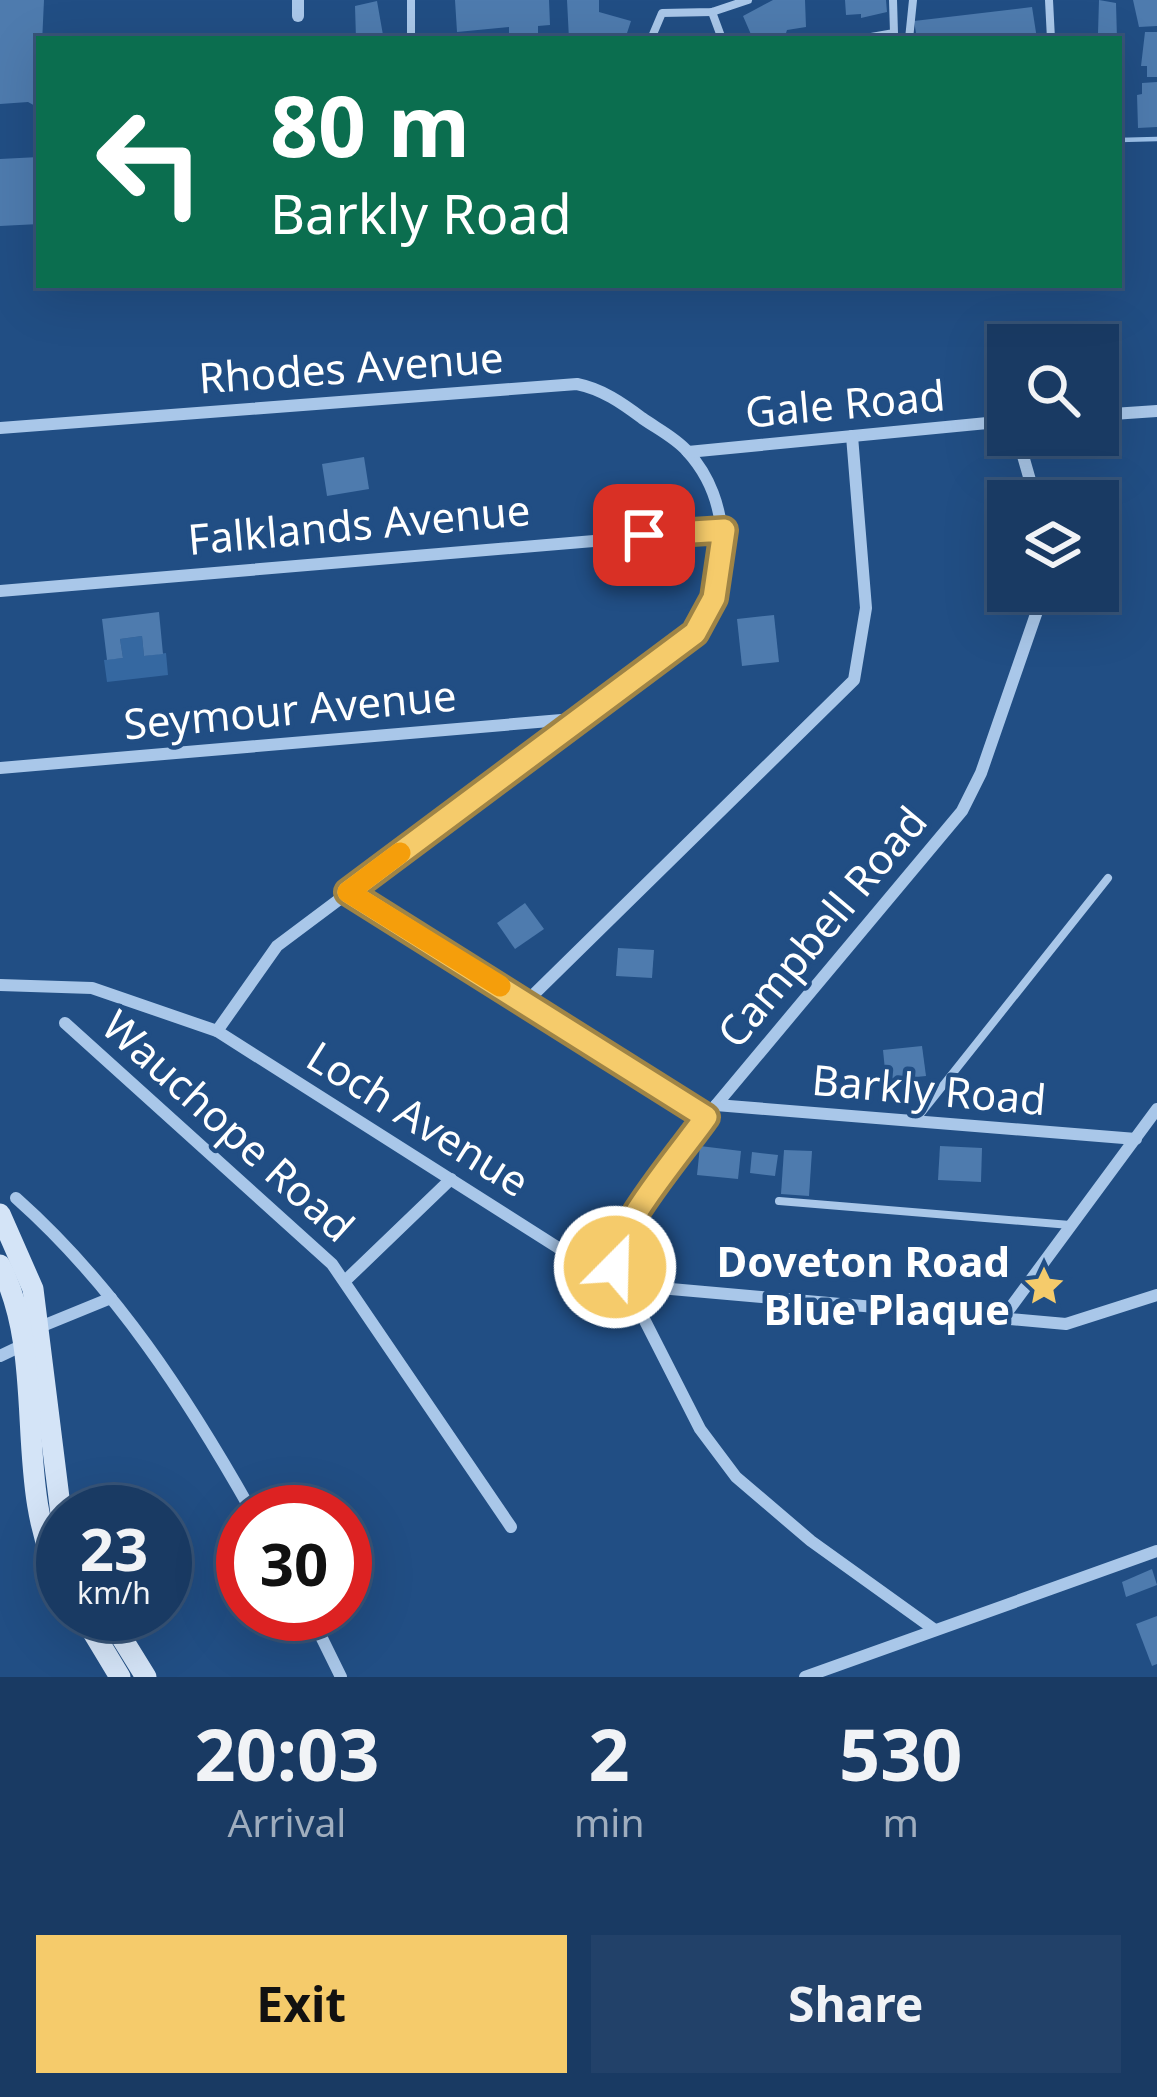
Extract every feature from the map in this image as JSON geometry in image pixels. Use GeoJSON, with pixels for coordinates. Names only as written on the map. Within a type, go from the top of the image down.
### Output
{"type":"FeatureCollection","features":[{"type":"Feature","properties":{"kind":"main road"},"geometry":{"type":"LineString","coordinates":[[8,1206],[40,1327],[58,1485]]}},
{"type":"Feature","properties":{"kind":"main road"},"geometry":{"type":"LineString","coordinates":[[0,1265],[16,1307],[11,1351],[36,1498]]}},
{"type":"Feature","properties":{"kind":"main road"},"geometry":{"type":"LineString","coordinates":[[98,1641],[120,1677]]}},
{"type":"Feature","properties":{"kind":"main road"},"geometry":{"type":"LineString","coordinates":[[124,1641],[146,1677]]}},
{"type":"Feature","properties":{"kind":"street"},"geometry":{"type":"LineString","coordinates":[[298,0],[298,16]]}},
{"type":"Feature","properties":{"kind":"street","name":"Rhodes Avenue"},"geometry":{"type":"LineString","coordinates":[[0,428],[577,384],[606,393],[688,452]]}},
{"type":"Feature","properties":{"kind":"street"},"geometry":{"type":"LineString","coordinates":[[1119,414],[1157,411]]}},
{"type":"Feature","properties":{"kind":"street","name":"Gale Road"},"geometry":{"type":"LineString","coordinates":[[688,452],[987,424]]}},
{"type":"Feature","properties":{"kind":"street"},"geometry":{"type":"LineString","coordinates":[[526,1002],[854,680],[866,608],[852,436]]}},
{"type":"Feature","properties":{"kind":"street"},"geometry":{"type":"LineString","coordinates":[[217,1031],[264,959],[695,633],[714,598],[724,530],[715,500],[688,452]]}},
{"type":"Feature","properties":{"kind":"street","name":"Falklands Avenue"},"geometry":{"type":"LineString","coordinates":[[0,591],[724,530]]}},
{"type":"Feature","properties":{"kind":"street","name":"Campbell Road"},"geometry":{"type":"LineString","coordinates":[[622,1281],[614,1252],[706,1117],[962,811],[981,773],[1037,612]]}},
{"type":"Feature","properties":{"kind":"street","name":"Seymour Avenue"},"geometry":{"type":"LineString","coordinates":[[0,768],[586,718]]}},
{"type":"Feature","properties":{"kind":"street"},"geometry":{"type":"LineString","coordinates":[[348,892],[706,1117]]}},
{"type":"Feature","properties":{"kind":"street","name":"Loch Avenue"},"geometry":{"type":"LineString","coordinates":[[0,985],[92,988],[217,1031],[622,1281],[1001,1319],[1079,1322],[1157,1295]]}},
{"type":"Feature","properties":{"kind":"street","name":"Wauchope Road"},"geometry":{"type":"LineString","coordinates":[[65,1022],[346,1280],[511,1527]]}},
{"type":"Feature","properties":{"kind":"street","name":"Barkly Road"},"geometry":{"type":"LineString","coordinates":[[716,1105],[1136,1139]]}},
{"type":"Feature","properties":{"kind":"street"},"geometry":{"type":"LineString","coordinates":[[1001,1319],[1157,1109]]}},
{"type":"Feature","properties":{"kind":"street","name":"Wauchope Road"},"geometry":{"type":"LineString","coordinates":[[346,1280],[451,1179]]}},
{"type":"Feature","properties":{"kind":"street"},"geometry":{"type":"LineString","coordinates":[[8,1206],[72,1247],[188,1402],[237,1485]]}},
{"type":"Feature","properties":{"kind":"street"},"geometry":{"type":"LineString","coordinates":[[622,1281],[700,1429],[736,1477],[811,1541],[934,1630]]}},
{"type":"Feature","properties":{"kind":"street"},"geometry":{"type":"LineString","coordinates":[[40,1327],[111,1298]]}},
{"type":"Feature","properties":{"kind":"street"},"geometry":{"type":"LineString","coordinates":[[805,1677],[1157,1551]]}},
{"type":"Feature","properties":{"kind":"street"},"geometry":{"type":"LineString","coordinates":[[323,1641],[341,1677]]}},
{"type":"Feature","properties":{"kind":"lane"},"geometry":{"type":"LineString","coordinates":[[411,0],[411,36]]}},
{"type":"Feature","properties":{"kind":"lane"},"geometry":{"type":"LineString","coordinates":[[674,0],[675,11]]}},
{"type":"Feature","properties":{"kind":"lane"},"geometry":{"type":"LineString","coordinates":[[700,0],[700,12]]}},
{"type":"Feature","properties":{"kind":"lane"},"geometry":{"type":"LineString","coordinates":[[652,36],[662,13],[712,11],[748,0]]}},
{"type":"Feature","properties":{"kind":"lane"},"geometry":{"type":"LineString","coordinates":[[877,36],[894,33],[893,0]]}},
{"type":"Feature","properties":{"kind":"lane"},"geometry":{"type":"LineString","coordinates":[[910,36],[914,0]]}},
{"type":"Feature","properties":{"kind":"lane"},"geometry":{"type":"LineString","coordinates":[[1049,0],[1051,36]]}},
{"type":"Feature","properties":{"kind":"lane"},"geometry":{"type":"LineString","coordinates":[[712,11],[721,36]]}},
{"type":"Feature","properties":{"kind":"lane"},"geometry":{"type":"LineString","coordinates":[[913,1123],[1108,878]]}},
{"type":"Feature","properties":{"kind":"lane"},"geometry":{"type":"LineString","coordinates":[[779,1202],[1072,1225]]}},
{"type":"Feature","properties":{"kind":"shaded area"},"geometry":{"type":"Polygon","coordinates":[[[142,636],[144,656],[166,653],[168,675],[107,682],[104,660],[123,658],[120,639],[142,636]]]}},
{"type":"Feature","properties":{"kind":"building"},"geometry":{"type":"Polygon","coordinates":[[[0,0],[44,0],[42,36],[36,36],[36,106],[28,102],[0,104],[0,0]]]}},
{"type":"Feature","properties":{"kind":"building"},"geometry":{"type":"Polygon","coordinates":[[[455,0],[549,0],[550,25],[538,26],[538,36],[509,36],[509,27],[457,32],[455,0]]]}},
{"type":"Feature","properties":{"kind":"building"},"geometry":{"type":"Polygon","coordinates":[[[567,0],[599,0],[599,12],[631,21],[626,36],[569,36],[567,0]]]}},
{"type":"Feature","properties":{"kind":"building"},"geometry":{"type":"Polygon","coordinates":[[[773,0],[805,0],[806,27],[787,30],[785,36],[752,36],[743,16],[773,0]]]}},
{"type":"Feature","properties":{"kind":"building"},"geometry":{"type":"Polygon","coordinates":[[[845,0],[886,0],[887,12],[861,18],[861,14],[846,15],[845,0]]]}},
{"type":"Feature","properties":{"kind":"building"},"geometry":{"type":"Polygon","coordinates":[[[1099,0],[1116,3],[1117,36],[1078,36],[1098,33],[1099,0]]]}},
{"type":"Feature","properties":{"kind":"building"},"geometry":{"type":"Polygon","coordinates":[[[1133,0],[1157,0],[1157,26],[1139,27],[1133,0]]]}},
{"type":"Feature","properties":{"kind":"building"},"geometry":{"type":"Polygon","coordinates":[[[377,1],[383,35],[395,36],[356,36],[355,6],[377,1]]]}},
{"type":"Feature","properties":{"kind":"building"},"geometry":{"type":"Polygon","coordinates":[[[1032,7],[1037,36],[916,36],[914,21],[1032,7]]]}},
{"type":"Feature","properties":{"kind":"building"},"geometry":{"type":"Polygon","coordinates":[[[1145,32],[1157,32],[1157,77],[1147,77],[1147,66],[1141,66],[1145,32]]]}},
{"type":"Feature","properties":{"kind":"building"},"geometry":{"type":"Polygon","coordinates":[[[1157,82],[1157,127],[1138,128],[1137,95],[1142,94],[1142,83],[1157,82]]]}},
{"type":"Feature","properties":{"kind":"building"},"geometry":{"type":"Polygon","coordinates":[[[36,157],[36,224],[0,226],[0,159],[36,157]]]}},
{"type":"Feature","properties":{"kind":"building"},"geometry":{"type":"Polygon","coordinates":[[[364,457],[369,489],[327,496],[322,464],[364,457]]]}},
{"type":"Feature","properties":{"kind":"building"},"geometry":{"type":"Polygon","coordinates":[[[159,612],[163,654],[144,656],[142,636],[120,639],[123,658],[107,660],[102,619],[159,612]]]}},
{"type":"Feature","properties":{"kind":"building"},"geometry":{"type":"Polygon","coordinates":[[[774,615],[779,662],[742,666],[737,619],[774,615]]]}},
{"type":"Feature","properties":{"kind":"building"},"geometry":{"type":"Polygon","coordinates":[[[525,903],[544,929],[515,949],[497,923],[525,903]]]}},
{"type":"Feature","properties":{"kind":"building"},"geometry":{"type":"Polygon","coordinates":[[[618,948],[654,950],[652,978],[616,976],[618,948]]]}},
{"type":"Feature","properties":{"kind":"building"},"geometry":{"type":"Polygon","coordinates":[[[922,1046],[926,1076],[886,1080],[883,1050],[922,1046]]]}},
{"type":"Feature","properties":{"kind":"building"},"geometry":{"type":"Polygon","coordinates":[[[700,1146],[741,1151],[738,1179],[697,1175],[700,1146]]]}},
{"type":"Feature","properties":{"kind":"building"},"geometry":{"type":"Polygon","coordinates":[[[940,1146],[982,1148],[981,1182],[938,1180],[940,1146]]]}},
{"type":"Feature","properties":{"kind":"building"},"geometry":{"type":"Polygon","coordinates":[[[784,1150],[812,1151],[809,1196],[781,1194],[784,1150]]]}},
{"type":"Feature","properties":{"kind":"building"},"geometry":{"type":"Polygon","coordinates":[[[752,1152],[778,1155],[775,1176],[750,1173],[752,1152]]]}},
{"type":"Feature","properties":{"kind":"building"},"geometry":{"type":"Polygon","coordinates":[[[1152,1569],[1157,1585],[1126,1597],[1122,1582],[1152,1569]]]}},
{"type":"Feature","properties":{"kind":"building"},"geometry":{"type":"Polygon","coordinates":[[[1157,1616],[1157,1664],[1152,1666],[1136,1624],[1157,1616]]]}},
{"type":"Feature","properties":{"kind":"waterway"},"geometry":{"type":"LineString","coordinates":[[1122,140],[1157,139]]}},
{"type":"Feature","properties":{"kind":"slow traffic"},"geometry":{"type":"LineString","coordinates":[[400,853],[348,892],[500,986]]}},
{"type":"Feature","properties":{"kind":"place","name":"Doveton Road Blue Plaque"},"geometry":{"type":"Point","coordinates":[1044,1286]}},
{"type":"Feature","properties":{"kind":"route"},"geometry":{"type":"LineString","coordinates":[[615,1267],[614,1252],[631,1222],[706,1117],[348,892],[677,651],[695,633],[714,598],[724,530],[644,535]]}}]}
